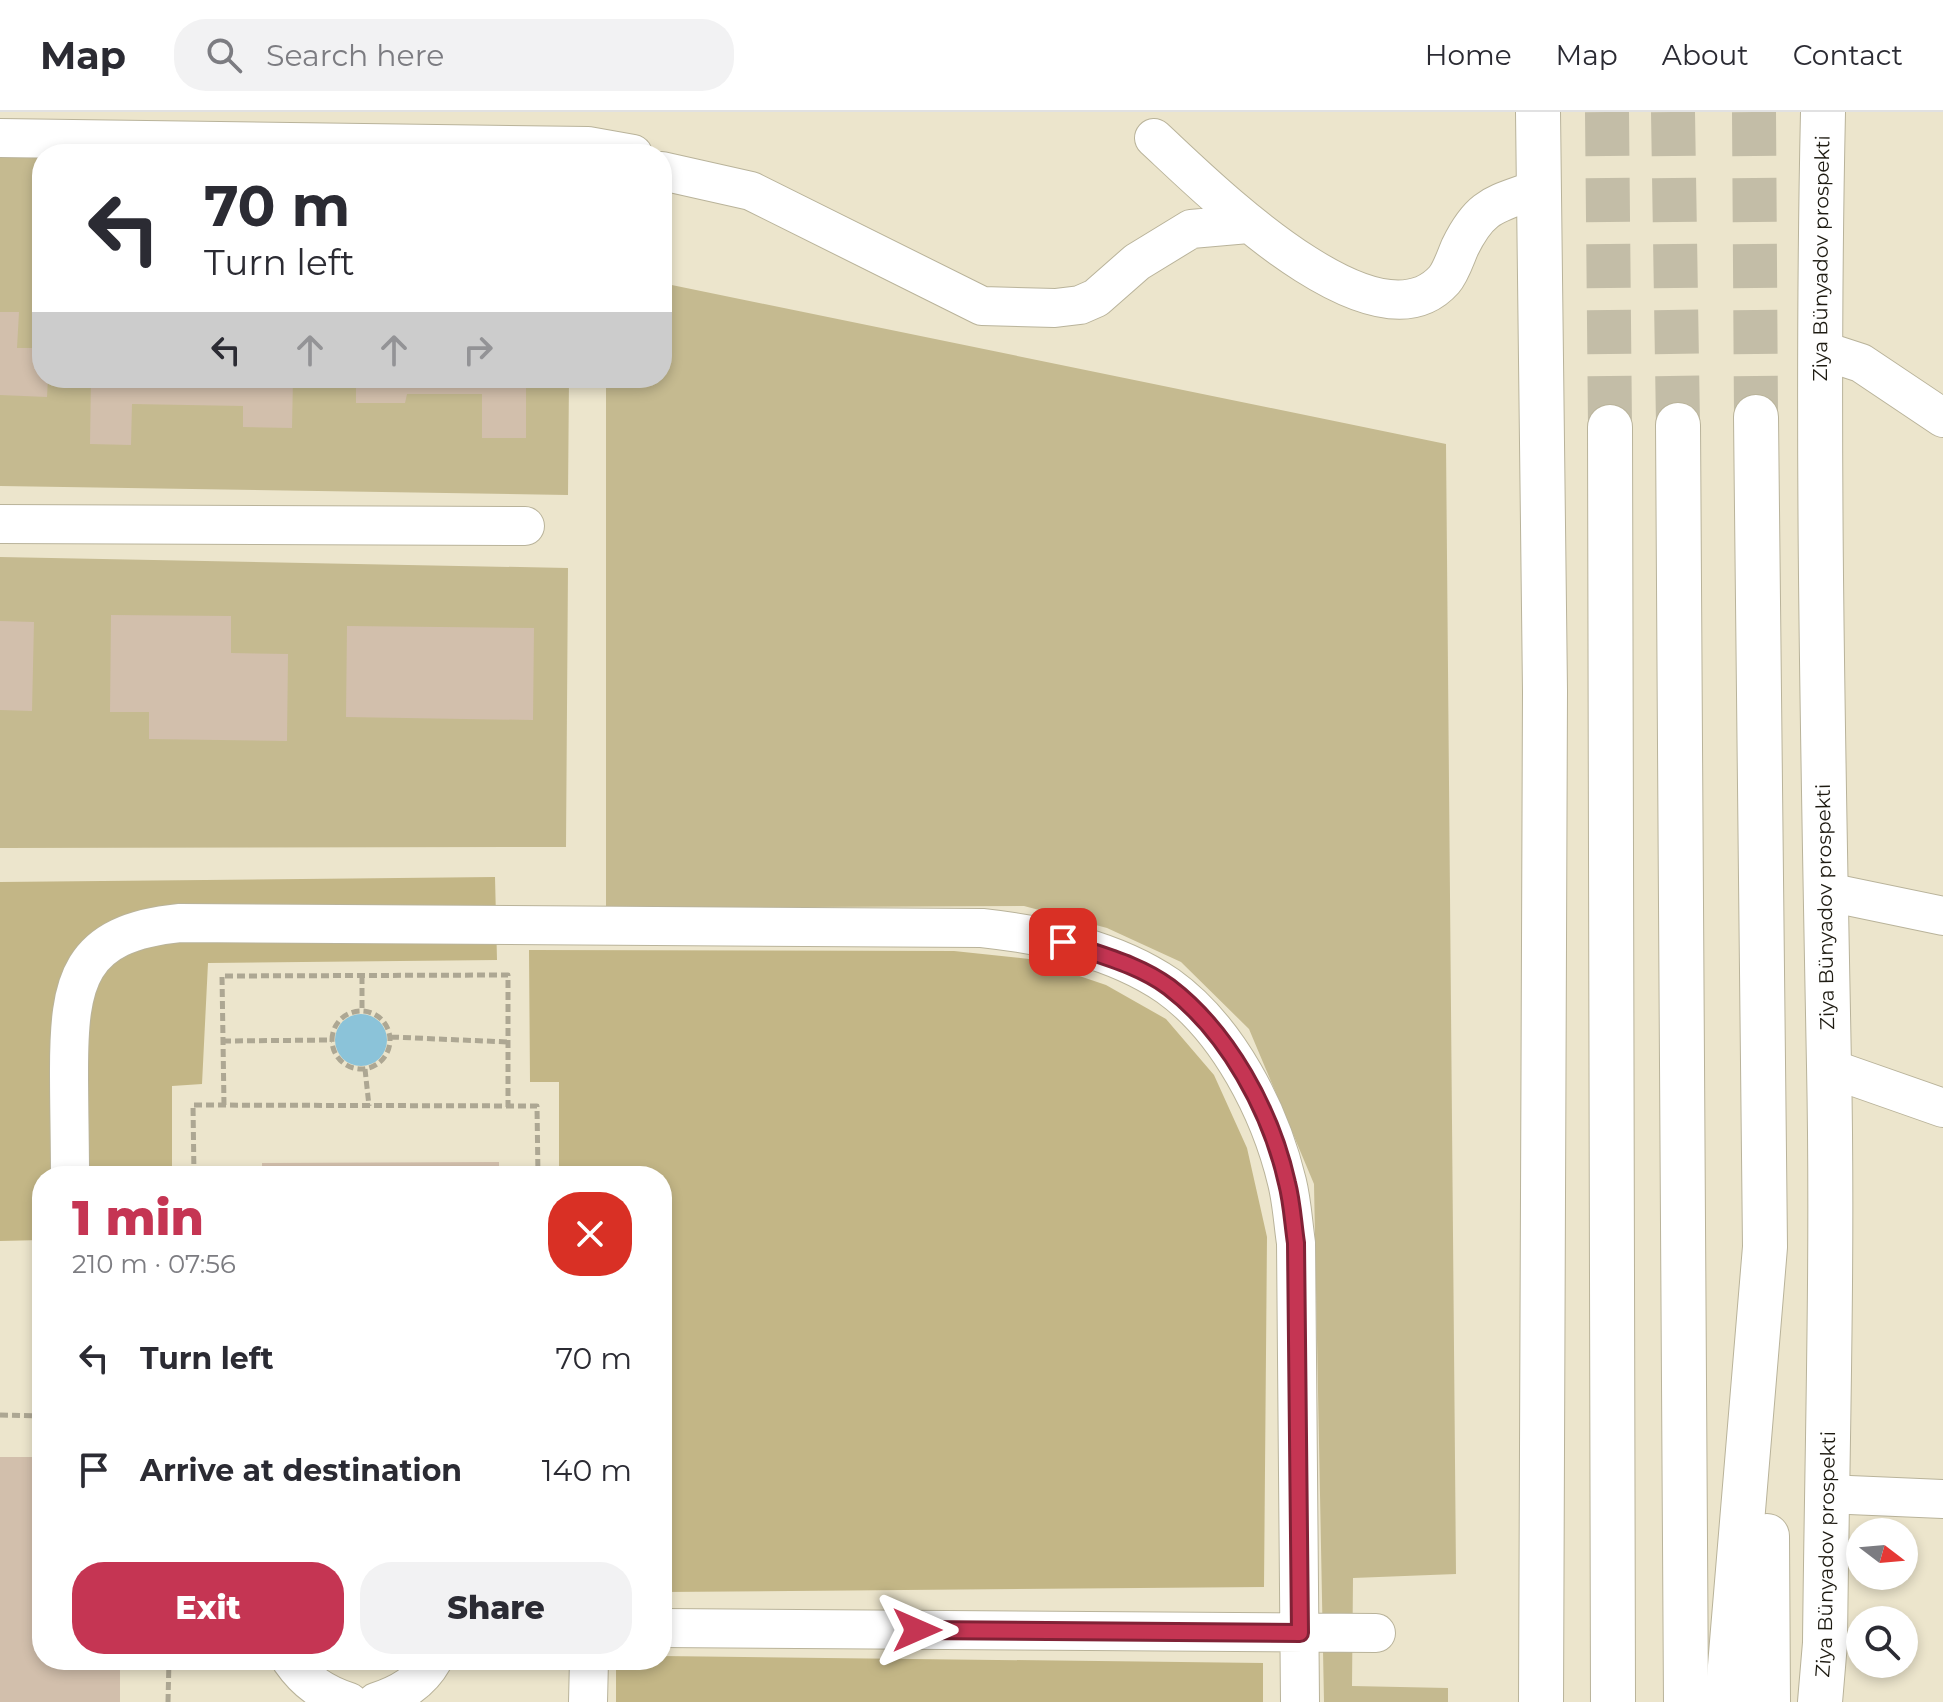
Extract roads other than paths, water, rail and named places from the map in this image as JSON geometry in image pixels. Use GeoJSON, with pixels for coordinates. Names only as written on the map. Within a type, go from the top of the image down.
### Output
{"type":"FeatureCollection","features":[{"type":"Feature","properties":{"kind":"main road"},"geometry":{"type":"LineString","coordinates":[[1538,112],[1545,691],[1541,1702]]}},
{"type":"Feature","properties":{"kind":"main road","name":"Ziya Bünyadov prospekti"},"geometry":{"type":"LineString","coordinates":[[1820,1702],[1826,1494],[1829,1068],[1823,891],[1818,349],[1823,112]]}},
{"type":"Feature","properties":{"kind":"main road"},"geometry":{"type":"LineString","coordinates":[[1756,417],[1768,1702]]}},
{"type":"Feature","properties":{"kind":"main road"},"geometry":{"type":"LineString","coordinates":[[1678,425],[1686,1702]]}},
{"type":"Feature","properties":{"kind":"main road"},"geometry":{"type":"LineString","coordinates":[[1610,427],[1613,1702]]}},
{"type":"Feature","properties":{"kind":"main road"},"geometry":{"type":"LineString","coordinates":[[1727,1702],[1765,1247]]}},
{"type":"Feature","properties":{"kind":"street"},"geometry":{"type":"LineString","coordinates":[[0,138],[441,144]]}},
{"type":"Feature","properties":{"kind":"street"},"geometry":{"type":"LineString","coordinates":[[1154,138],[1248,224],[1345,288],[1379,298],[1404,301],[1444,280],[1474,219],[1484,210],[1540,188]]}},
{"type":"Feature","properties":{"kind":"street"},"geometry":{"type":"LineString","coordinates":[[672,173],[751,191],[982,306],[1055,308],[1080,305],[1096,298],[1137,262],[1191,229],[1248,224]]}},
{"type":"Feature","properties":{"kind":"street"},"geometry":{"type":"LineString","coordinates":[[1818,349],[1861,363],[1943,418]]}},
{"type":"Feature","properties":{"kind":"street"},"geometry":{"type":"LineString","coordinates":[[0,524],[525,526]]}},
{"type":"Feature","properties":{"kind":"street"},"geometry":{"type":"LineString","coordinates":[[1823,891],[1943,916]]}},
{"type":"Feature","properties":{"kind":"street"},"geometry":{"type":"LineString","coordinates":[[70,1166],[69,1021],[75,983],[97,954],[126,934],[148,926],[180,923],[982,928],[1041,935],[1129,964],[1168,987],[1208,1022],[1238,1066],[1262,1113],[1287,1182],[1296,1243],[1300,1702]]}},
{"type":"Feature","properties":{"kind":"street"},"geometry":{"type":"LineString","coordinates":[[1829,1068],[1943,1108]]}},
{"type":"Feature","properties":{"kind":"street"},"geometry":{"type":"LineString","coordinates":[[1826,1494],[1943,1499]]}},
{"type":"Feature","properties":{"kind":"street"},"geometry":{"type":"LineString","coordinates":[[672,1628],[1376,1633]]}},
{"type":"Feature","properties":{"kind":"street"},"geometry":{"type":"LineString","coordinates":[[298,1670],[324,1694],[349,1702]]}},
{"type":"Feature","properties":{"kind":"street"},"geometry":{"type":"LineString","coordinates":[[376,1702],[402,1693],[428,1670]]}},
{"type":"Feature","properties":{"kind":"street"},"geometry":{"type":"LineString","coordinates":[[588,1702],[589,1670]]}},
{"type":"Feature","properties":{"kind":"water"},"geometry":{"type":"Polygon","coordinates":[[[361,1014],[379,1022],[387,1040],[379,1058],[361,1066],[343,1058],[335,1040],[343,1022],[361,1014]]]}},
{"type":"Feature","properties":{"kind":"tunnel"},"geometry":{"type":"LineString","coordinates":[[1607,112],[1610,427]]}},
{"type":"Feature","properties":{"kind":"tunnel"},"geometry":{"type":"LineString","coordinates":[[1673,112],[1678,425]]}},
{"type":"Feature","properties":{"kind":"tunnel"},"geometry":{"type":"LineString","coordinates":[[1754,112],[1756,417]]}}]}
